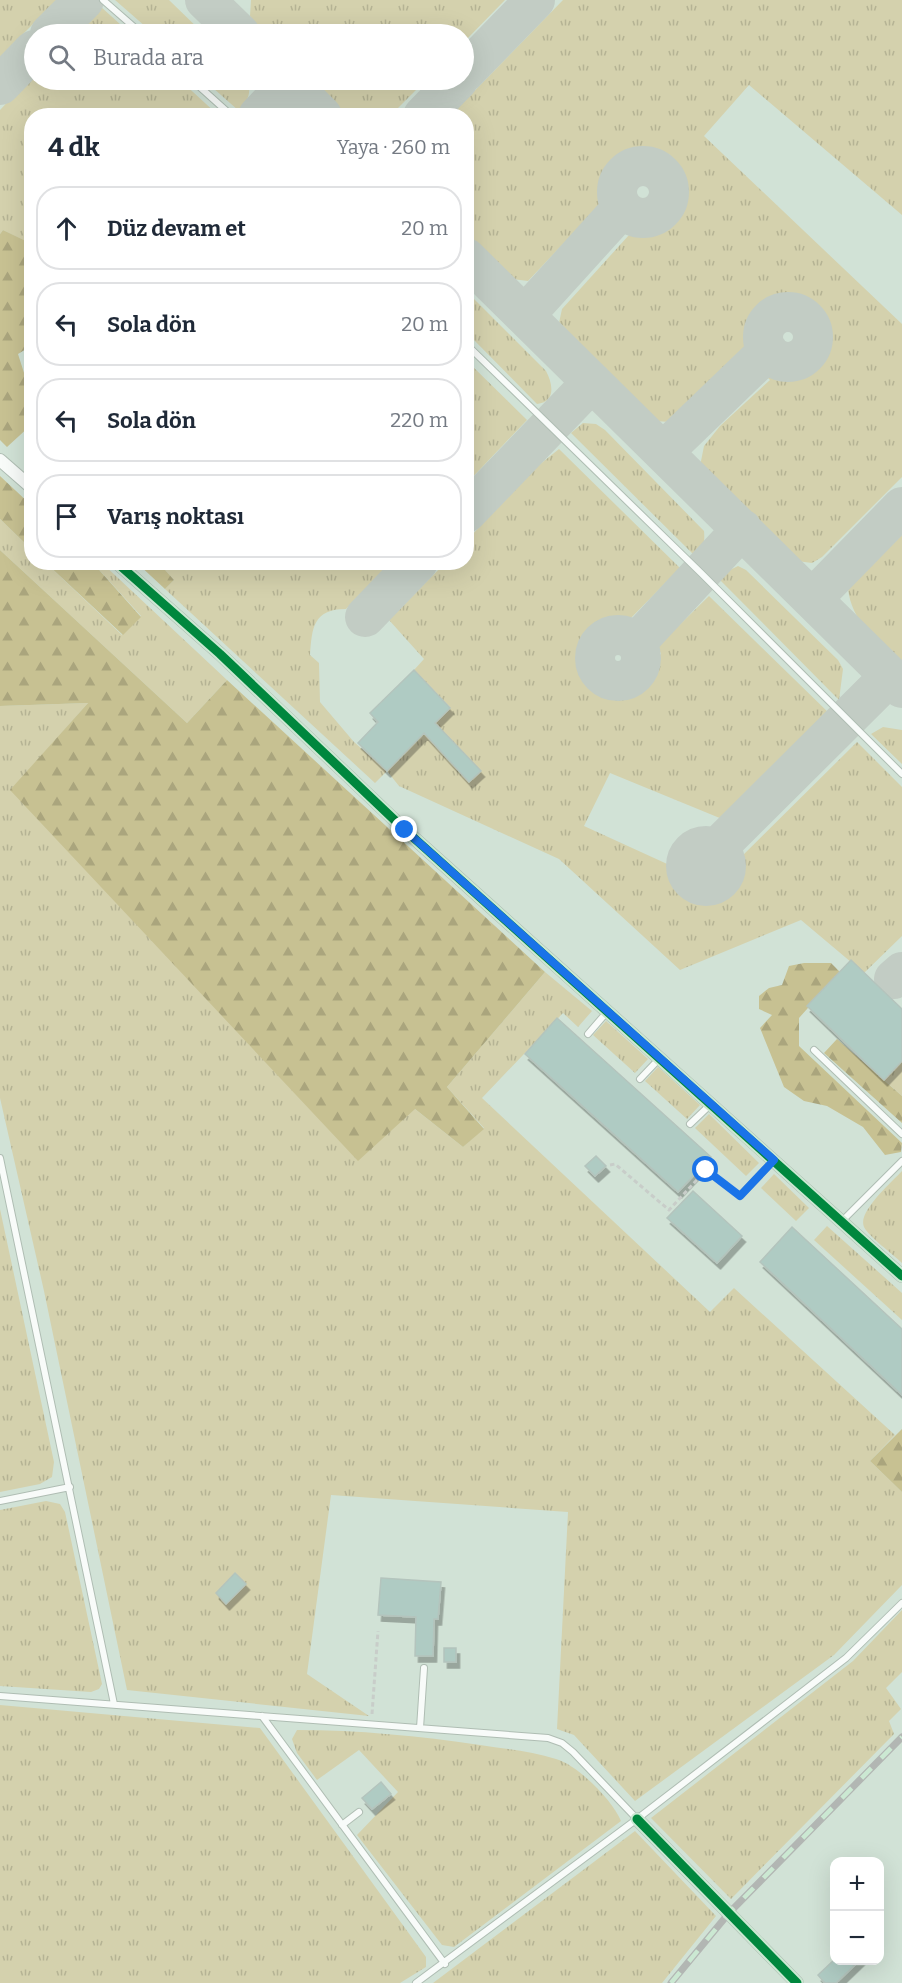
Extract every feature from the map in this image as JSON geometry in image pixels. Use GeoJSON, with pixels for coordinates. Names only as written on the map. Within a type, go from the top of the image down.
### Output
{"type":"FeatureCollection","features":[{"type":"Feature","properties":{"kind":"street"},"geometry":{"type":"LineString","coordinates":[[0,460],[24,481]]}},
{"type":"Feature","properties":{"kind":"street"},"geometry":{"type":"LineString","coordinates":[[125,570],[220,654],[405,830],[902,1276]]}},
{"type":"Feature","properties":{"kind":"street"},"geometry":{"type":"LineString","coordinates":[[637,1819],[797,1983]]}},
{"type":"Feature","properties":{"kind":"lane"},"geometry":{"type":"LineString","coordinates":[[104,0],[131,24]]}},
{"type":"Feature","properties":{"kind":"lane"},"geometry":{"type":"LineString","coordinates":[[203,90],[223,108]]}},
{"type":"Feature","properties":{"kind":"lane"},"geometry":{"type":"LineString","coordinates":[[474,352],[701,573],[902,774]]}},
{"type":"Feature","properties":{"kind":"lane"},"geometry":{"type":"LineString","coordinates":[[588,1034],[607,1011]]}},
{"type":"Feature","properties":{"kind":"lane"},"geometry":{"type":"LineString","coordinates":[[814,1050],[902,1134]]}},
{"type":"Feature","properties":{"kind":"lane"},"geometry":{"type":"LineString","coordinates":[[640,1079],[660,1058]]}},
{"type":"Feature","properties":{"kind":"lane"},"geometry":{"type":"LineString","coordinates":[[690,1125],[711,1104]]}},
{"type":"Feature","properties":{"kind":"lane"},"geometry":{"type":"LineString","coordinates":[[0,1158],[114,1704]]}},
{"type":"Feature","properties":{"kind":"lane"},"geometry":{"type":"LineString","coordinates":[[740,1196],[774,1160]]}},
{"type":"Feature","properties":{"kind":"lane"},"geometry":{"type":"LineString","coordinates":[[842,1221],[902,1161]]}},
{"type":"Feature","properties":{"kind":"lane"},"geometry":{"type":"LineString","coordinates":[[0,1501],[70,1487]]}},
{"type":"Feature","properties":{"kind":"lane"},"geometry":{"type":"LineString","coordinates":[[416,1983],[445,1964],[637,1819],[846,1658],[902,1603]]}},
{"type":"Feature","properties":{"kind":"lane"},"geometry":{"type":"LineString","coordinates":[[420,1728],[424,1668]]}},
{"type":"Feature","properties":{"kind":"lane"},"geometry":{"type":"LineString","coordinates":[[0,1696],[548,1738],[562,1743],[637,1819]]}},
{"type":"Feature","properties":{"kind":"lane"},"geometry":{"type":"LineString","coordinates":[[262,1716],[445,1964]]}},
{"type":"Feature","properties":{"kind":"lane"},"geometry":{"type":"LineString","coordinates":[[342,1825],[359,1812]]}},
{"type":"Feature","properties":{"kind":"path"},"geometry":{"type":"LineString","coordinates":[[610,1165],[615,1164],[669,1210],[706,1170],[740,1196]]}},
{"type":"Feature","properties":{"kind":"path"},"geometry":{"type":"LineString","coordinates":[[372,1725],[378,1631]]}},
{"type":"Feature","properties":{"kind":"green space"},"geometry":{"type":"Polygon","coordinates":[[[0,0],[57,0],[33,24],[24,24],[24,33],[0,57],[0,0]]]}},
{"type":"Feature","properties":{"kind":"green space"},"geometry":{"type":"Polygon","coordinates":[[[115,0],[169,0],[194,24],[143,24],[115,0]]]}},
{"type":"Feature","properties":{"kind":"green space"},"geometry":{"type":"Polygon","coordinates":[[[251,0],[505,0],[474,32],[474,24],[256,24],[250,16],[251,0]]]}},
{"type":"Feature","properties":{"kind":"green space"},"geometry":{"type":"Polygon","coordinates":[[[563,0],[902,0],[902,215],[749,85],[704,136],[902,324],[902,477],[822,557],[812,563],[797,561],[700,466],[704,446],[720,426],[770,380],[766,376],[791,374],[804,370],[818,359],[822,351],[824,333],[818,315],[821,313],[813,302],[807,306],[798,302],[779,300],[763,308],[753,323],[748,357],[743,354],[671,422],[654,421],[562,333],[559,323],[562,309],[629,235],[625,231],[654,230],[670,221],[678,207],[679,189],[675,171],[680,168],[669,154],[664,160],[651,154],[626,158],[619,164],[612,178],[607,213],[598,207],[528,281],[512,279],[474,243],[474,108],[458,108],[563,0]]]}},
{"type":"Feature","properties":{"kind":"green space"},"geometry":{"type":"Polygon","coordinates":[[[100,6],[120,24],[82,24],[100,6]]]}},
{"type":"Feature","properties":{"kind":"green space"},"geometry":{"type":"Polygon","coordinates":[[[24,85],[24,90],[191,90],[210,108],[24,108],[24,240],[3,230],[0,234],[0,110],[24,85]]]}},
{"type":"Feature","properties":{"kind":"green space"},"geometry":{"type":"Polygon","coordinates":[[[215,90],[249,90],[247,100],[241,108],[236,108],[215,90]]]}},
{"type":"Feature","properties":{"kind":"green space"},"geometry":{"type":"Polygon","coordinates":[[[317,90],[416,90],[398,108],[335,108],[317,90]]]}},
{"type":"Feature","properties":{"kind":"green space"},"geometry":{"type":"Polygon","coordinates":[[[3,230],[24,240],[24,350],[18,354],[24,373],[24,431],[7,447],[0,440],[0,234],[3,230]]]}},
{"type":"Feature","properties":{"kind":"green space"},"geometry":{"type":"Polygon","coordinates":[[[474,299],[546,371],[551,387],[550,396],[543,403],[537,404],[474,340],[474,299]]]}},
{"type":"Feature","properties":{"kind":"green space"},"geometry":{"type":"Polygon","coordinates":[[[474,368],[527,420],[474,476],[474,368]]]}},
{"type":"Feature","properties":{"kind":"green space"},"geometry":{"type":"Polygon","coordinates":[[[583,423],[596,424],[605,430],[704,531],[703,545],[697,553],[694,555],[571,433],[583,423]]]}},
{"type":"Feature","properties":{"kind":"green space"},"geometry":{"type":"Polygon","coordinates":[[[559,449],[680,568],[628,621],[609,623],[588,642],[586,657],[589,672],[585,677],[598,689],[602,686],[619,691],[634,686],[646,675],[653,659],[661,654],[658,646],[709,596],[832,716],[727,821],[610,773],[584,826],[676,868],[685,890],[710,897],[728,884],[735,863],[857,742],[902,787],[902,936],[864,973],[801,920],[680,970],[559,859],[399,786],[387,771],[424,733],[469,782],[480,771],[435,723],[450,707],[414,670],[424,659],[389,620],[438,570],[474,570],[474,533],[539,465],[559,449]]]}},
{"type":"Feature","properties":{"kind":"green space"},"geometry":{"type":"Polygon","coordinates":[[[0,476],[24,498],[24,542],[0,519],[0,476]]]}},
{"type":"Feature","properties":{"kind":"green space"},"geometry":{"type":"Polygon","coordinates":[[[0,519],[24,542],[24,570],[53,570],[122,635],[141,616],[99,570],[109,570],[227,680],[187,723],[0,550],[0,519]]]}},
{"type":"Feature","properties":{"kind":"green space"},"geometry":{"type":"Polygon","coordinates":[[[902,535],[902,667],[860,622],[850,600],[848,588],[902,535]]]}},
{"type":"Feature","properties":{"kind":"green space"},"geometry":{"type":"Polygon","coordinates":[[[0,550],[187,723],[227,680],[545,972],[447,1087],[484,1129],[463,1147],[415,1109],[358,1161],[10,790],[88,703],[0,706],[0,550]]]}},
{"type":"Feature","properties":{"kind":"green space"},"geometry":{"type":"Polygon","coordinates":[[[738,566],[746,570],[838,660],[843,669],[839,700],[720,580],[728,571],[738,566]]]}},
{"type":"Feature","properties":{"kind":"green space"},"geometry":{"type":"Polygon","coordinates":[[[53,570],[99,570],[141,617],[123,635],[53,570]]]}},
{"type":"Feature","properties":{"kind":"green space"},"geometry":{"type":"Polygon","coordinates":[[[145,570],[165,570],[174,580],[165,589],[145,570]]]}},
{"type":"Feature","properties":{"kind":"green space"},"geometry":{"type":"Polygon","coordinates":[[[165,570],[383,570],[346,609],[327,612],[321,616],[316,622],[312,636],[310,655],[319,663],[320,702],[354,742],[387,771],[375,783],[165,589],[174,580],[165,570]]]}},
{"type":"Feature","properties":{"kind":"green space"},"geometry":{"type":"Polygon","coordinates":[[[88,703],[11,790],[463,1147],[484,1128],[447,1087],[545,972],[592,1011],[578,1027],[563,1013],[482,1098],[710,1312],[734,1288],[895,1435],[870,1461],[902,1492],[902,1585],[834,1655],[635,1801],[574,1735],[557,1729],[568,1512],[331,1495],[307,1674],[369,1716],[127,1690],[44,1291],[0,1098],[0,706],[88,703]]]}},
{"type":"Feature","properties":{"kind":"green space"},"geometry":{"type":"Polygon","coordinates":[[[883,727],[902,730],[902,764],[871,734],[883,727]]]}},
{"type":"Feature","properties":{"kind":"green space"},"geometry":{"type":"Polygon","coordinates":[[[804,963],[831,963],[840,972],[799,1018],[799,1046],[902,1143],[901,1152],[885,1155],[863,1127],[827,1106],[804,1101],[784,1087],[760,1028],[772,1015],[759,1009],[759,996],[769,988],[782,985],[789,966],[804,963]]]}},
{"type":"Feature","properties":{"kind":"green space"},"geometry":{"type":"Polygon","coordinates":[[[606,1021],[648,1059],[635,1073],[593,1035],[606,1021]]]}},
{"type":"Feature","properties":{"kind":"green space"},"geometry":{"type":"Polygon","coordinates":[[[837,1039],[902,1096],[902,1123],[824,1053],[837,1039]]]}},
{"type":"Feature","properties":{"kind":"green space"},"geometry":{"type":"Polygon","coordinates":[[[902,1061],[902,1096],[884,1080],[902,1061]]]}},
{"type":"Feature","properties":{"kind":"green space"},"geometry":{"type":"Polygon","coordinates":[[[658,1067],[700,1105],[687,1119],[645,1081],[658,1067]]]}},
{"type":"Feature","properties":{"kind":"green space"},"geometry":{"type":"Polygon","coordinates":[[[709,1114],[759,1163],[746,1176],[695,1128],[709,1114]]]}},
{"type":"Feature","properties":{"kind":"green space"},"geometry":{"type":"Polygon","coordinates":[[[902,1171],[902,1263],[871,1236],[864,1227],[863,1221],[870,1206],[902,1171]]]}},
{"type":"Feature","properties":{"kind":"green space"},"geometry":{"type":"Polygon","coordinates":[[[774,1174],[809,1208],[796,1221],[761,1188],[774,1174]]]}},
{"type":"Feature","properties":{"kind":"green space"},"geometry":{"type":"Polygon","coordinates":[[[0,1209],[54,1462],[52,1477],[40,1484],[0,1492],[0,1209]]]}},
{"type":"Feature","properties":{"kind":"green space"},"geometry":{"type":"Polygon","coordinates":[[[827,1226],[902,1293],[902,1320],[814,1240],[827,1226]]]}},
{"type":"Feature","properties":{"kind":"green space"},"geometry":{"type":"Polygon","coordinates":[[[902,1429],[902,1492],[870,1461],[902,1429]]]}},
{"type":"Feature","properties":{"kind":"green space"},"geometry":{"type":"Polygon","coordinates":[[[46,1501],[60,1504],[65,1512],[102,1684],[99,1689],[91,1692],[0,1686],[0,1510],[46,1501]]]}},
{"type":"Feature","properties":{"kind":"green space"},"geometry":{"type":"Polygon","coordinates":[[[902,1610],[902,1672],[886,1688],[901,1709],[889,1721],[894,1734],[731,1899],[651,1818],[853,1661],[902,1610]]]}},
{"type":"Feature","properties":{"kind":"green space"},"geometry":{"type":"Polygon","coordinates":[[[0,1705],[260,1728],[426,1957],[426,1967],[400,1983],[0,1983],[0,1705]]]}},
{"type":"Feature","properties":{"kind":"green space"},"geometry":{"type":"Polygon","coordinates":[[[297,1730],[411,1736],[547,1756],[565,1763],[584,1776],[603,1794],[621,1821],[454,1947],[442,1945],[357,1835],[398,1792],[359,1750],[317,1780],[297,1753],[292,1739],[297,1730]]]}},
{"type":"Feature","properties":{"kind":"green space"},"geometry":{"type":"Polygon","coordinates":[[[635,1831],[716,1916],[662,1983],[433,1983],[635,1831]]]}},
{"type":"Feature","properties":{"kind":"building"},"geometry":{"type":"Polygon","coordinates":[[[414,670],[450,708],[435,723],[481,771],[469,782],[424,733],[387,771],[358,743],[378,722],[370,713],[414,670]]]}},
{"type":"Feature","properties":{"kind":"building"},"geometry":{"type":"Polygon","coordinates":[[[851,960],[902,1009],[902,1061],[884,1080],[807,1006],[851,960]]]}},
{"type":"Feature","properties":{"kind":"building"},"geometry":{"type":"Polygon","coordinates":[[[557,1018],[711,1157],[678,1192],[525,1054],[557,1018]]]}},
{"type":"Feature","properties":{"kind":"building"},"geometry":{"type":"Polygon","coordinates":[[[596,1156],[606,1166],[595,1176],[585,1166],[596,1156]]]}},
{"type":"Feature","properties":{"kind":"building"},"geometry":{"type":"Polygon","coordinates":[[[693,1191],[742,1236],[717,1263],[667,1218],[693,1191]]]}},
{"type":"Feature","properties":{"kind":"building"},"geometry":{"type":"Polygon","coordinates":[[[792,1227],[902,1329],[902,1395],[760,1262],[792,1227]]]}},
{"type":"Feature","properties":{"kind":"building"},"geometry":{"type":"Polygon","coordinates":[[[235,1573],[246,1584],[226,1604],[216,1593],[235,1573]]]}},
{"type":"Feature","properties":{"kind":"building"},"geometry":{"type":"Polygon","coordinates":[[[381,1578],[441,1582],[438,1619],[434,1619],[433,1656],[415,1656],[416,1617],[378,1615],[381,1578]]]}},
{"type":"Feature","properties":{"kind":"building"},"geometry":{"type":"Polygon","coordinates":[[[444,1648],[456,1648],[456,1662],[444,1662],[444,1648]]]}},
{"type":"Feature","properties":{"kind":"building"},"geometry":{"type":"Polygon","coordinates":[[[381,1782],[391,1794],[372,1809],[362,1798],[381,1782]]]}},
{"type":"Feature","properties":{"kind":"building"},"geometry":{"type":"Polygon","coordinates":[[[830,1964],[855,1965],[836,1983],[825,1983],[818,1975],[830,1964]]]}},
{"type":"Feature","properties":{"kind":"taxiway"},"geometry":{"type":"LineString","coordinates":[[60,24],[84,0]]}},
{"type":"Feature","properties":{"kind":"taxiway"},"geometry":{"type":"LineString","coordinates":[[205,0],[230,24]]}},
{"type":"Feature","properties":{"kind":"taxiway"},"geometry":{"type":"LineString","coordinates":[[474,63],[535,0]]}},
{"type":"Feature","properties":{"kind":"taxiway"},"geometry":{"type":"LineString","coordinates":[[0,85],[24,60]]}},
{"type":"Feature","properties":{"kind":"taxiway"},"geometry":{"type":"LineString","coordinates":[[266,108],[282,90]]}},
{"type":"Feature","properties":{"kind":"taxiway"},"geometry":{"type":"LineString","coordinates":[[296,90],[314,108]]}},
{"type":"Feature","properties":{"kind":"taxiway"},"geometry":{"type":"LineString","coordinates":[[431,108],[448,90]]}},
{"type":"Feature","properties":{"kind":"taxiway"},"geometry":{"type":"LineString","coordinates":[[643,166],[653,168],[661,174],[667,182],[669,192],[667,202],[661,210],[653,216],[643,218],[633,216],[625,210],[619,202],[617,192],[619,182],[625,174],[633,168],[643,166]]}},
{"type":"Feature","properties":{"kind":"taxiway"},"geometry":{"type":"LineString","coordinates":[[525,315],[622,208]]}},
{"type":"Feature","properties":{"kind":"taxiway"},"geometry":{"type":"LineString","coordinates":[[474,266],[902,688]]}},
{"type":"Feature","properties":{"kind":"taxiway"},"geometry":{"type":"LineString","coordinates":[[788,312],[806,319],[813,337],[806,355],[788,362],[770,355],[763,337],[770,319],[788,312]]}},
{"type":"Feature","properties":{"kind":"taxiway"},"geometry":{"type":"LineString","coordinates":[[663,452],[768,351]]}},
{"type":"Feature","properties":{"kind":"taxiway"},"geometry":{"type":"LineString","coordinates":[[474,505],[592,382]]}},
{"type":"Feature","properties":{"kind":"taxiway"},"geometry":{"type":"LineString","coordinates":[[812,599],[902,507]]}},
{"type":"Feature","properties":{"kind":"taxiway"},"geometry":{"type":"LineString","coordinates":[[636,643],[742,529]]}},
{"type":"Feature","properties":{"kind":"taxiway"},"geometry":{"type":"LineString","coordinates":[[365,617],[410,570]]}},
{"type":"Feature","properties":{"kind":"taxiway"},"geometry":{"type":"LineString","coordinates":[[618,635],[634,642],[641,658],[634,674],[618,681],[602,674],[595,658],[602,642],[618,635]]}},
{"type":"Feature","properties":{"kind":"taxiway"},"geometry":{"type":"LineString","coordinates":[[716,849],[890,676]]}},
{"type":"Feature","properties":{"kind":"taxiway"},"geometry":{"type":"LineString","coordinates":[[706,846],[720,852],[726,866],[720,880],[706,886],[692,880],[686,866],[692,852],[706,846]]}},
{"type":"Feature","properties":{"kind":"taxiway"},"geometry":{"type":"LineString","coordinates":[[894,979],[902,972]]}},
{"type":"Feature","properties":{"kind":"railway"},"geometry":{"type":"LineString","coordinates":[[671,1983],[729,1913],[902,1737]]}},
{"type":"Feature","properties":{"kind":"cycle path"},"geometry":{"type":"LineString","coordinates":[[125,570],[220,654],[405,830],[902,1276]]}},
{"type":"Feature","properties":{"kind":"cycle path"},"geometry":{"type":"LineString","coordinates":[[637,1819],[797,1983]]}},
{"type":"Feature","properties":{"kind":"route"},"geometry":{"type":"LineString","coordinates":[[405,830],[774,1160],[740,1196],[706,1170]]}}]}
